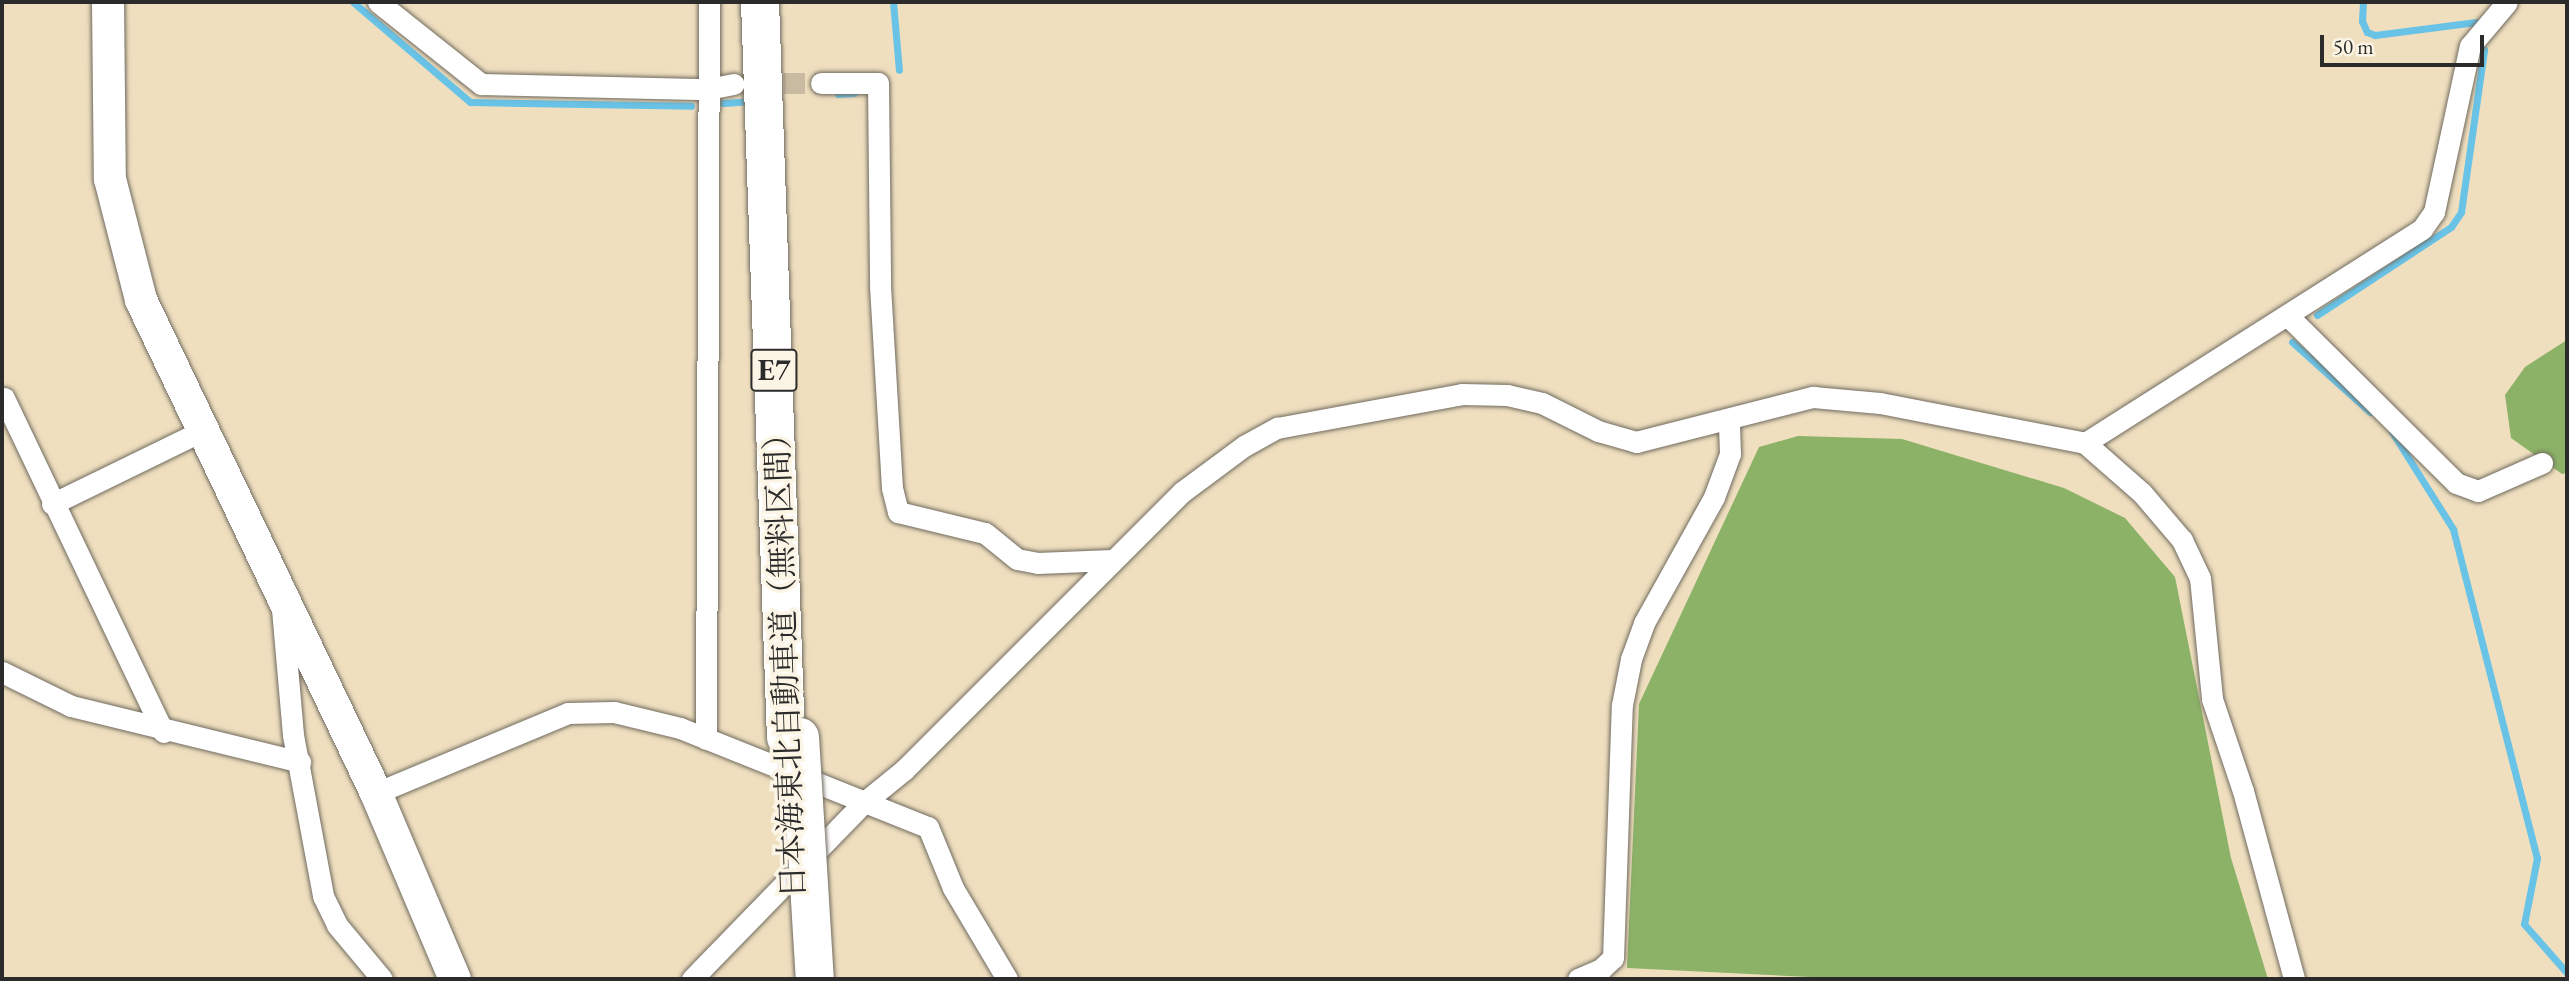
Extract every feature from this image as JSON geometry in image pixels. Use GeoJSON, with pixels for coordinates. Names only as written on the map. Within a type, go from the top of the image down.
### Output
{"type":"FeatureCollection","features":[{"type":"Feature","properties":{"kind":"highway","name":"日本海東北自動車道（無料区間）"},"geometry":{"type":"LineString","coordinates":[[760,2],[793,737],[815,979]]}},
{"type":"Feature","properties":{"kind":"highway","name":"日本海東北自動車道（無料区間）"},"geometry":{"type":"LineString","coordinates":[[781,2],[798,979]]}},
{"type":"Feature","properties":{"kind":"street"},"geometry":{"type":"LineString","coordinates":[[108,2],[110,179],[141,300],[204,430],[281,600],[376,793],[455,979]]}},
{"type":"Feature","properties":{"kind":"street"},"geometry":{"type":"LineString","coordinates":[[378,2],[481,84],[708,89],[734,84]]}},
{"type":"Feature","properties":{"kind":"street"},"geometry":{"type":"LineString","coordinates":[[706,739],[709,2]]}},
{"type":"Feature","properties":{"kind":"street"},"geometry":{"type":"LineString","coordinates":[[2085,443],[2422,229],[2434,212],[2470,46],[2507,2]]}},
{"type":"Feature","properties":{"kind":"street"},"geometry":{"type":"LineString","coordinates":[[821,83],[878,83],[880,286],[892,488],[898,513],[985,533],[1017,559],[1037,563],[1112,560]]}},
{"type":"Feature","properties":{"kind":"street"},"geometry":{"type":"LineString","coordinates":[[2288,316],[2456,483],[2477,491],[2542,463]]}},
{"type":"Feature","properties":{"kind":"street"},"geometry":{"type":"LineString","coordinates":[[692,979],[862,803],[904,770],[1181,492],[1244,446],[1277,428],[1462,394],[1507,395],[1542,402],[1598,431],[1636,442],[1814,397],[1880,403],[2085,443],[2142,493],[2182,540],[2200,578],[2212,699],[2243,791],[2294,979]]}},
{"type":"Feature","properties":{"kind":"street"},"geometry":{"type":"LineString","coordinates":[[4,398],[52,504],[163,732]]}},
{"type":"Feature","properties":{"kind":"street"},"geometry":{"type":"LineString","coordinates":[[1578,979],[1601,969],[1613,958],[1622,705],[1631,659],[1644,623],[1714,497],[1730,454],[1729,419]]}},
{"type":"Feature","properties":{"kind":"street"},"geometry":{"type":"LineString","coordinates":[[52,504],[204,430]]}},
{"type":"Feature","properties":{"kind":"street"},"geometry":{"type":"LineString","coordinates":[[281,600],[293,735],[323,896],[337,925],[382,979]]}},
{"type":"Feature","properties":{"kind":"street"},"geometry":{"type":"LineString","coordinates":[[2,672],[71,706],[163,732],[300,762]]}},
{"type":"Feature","properties":{"kind":"street"},"geometry":{"type":"LineString","coordinates":[[376,793],[568,713],[614,712],[680,728],[862,803],[928,827],[953,888],[1007,979]]}},
{"type":"Feature","properties":{"kind":"green space"},"geometry":{"type":"Polygon","coordinates":[[[2567,340],[2567,473],[2562,474],[2511,438],[2505,395],[2525,367],[2567,340]]]}},
{"type":"Feature","properties":{"kind":"green space"},"geometry":{"type":"Polygon","coordinates":[[[1798,436],[1902,439],[2064,488],[2125,518],[2175,577],[2231,858],[2268,979],[1852,979],[1627,968],[1639,704],[1759,447],[1798,436]]]}},
{"type":"Feature","properties":{"kind":"waterway"},"geometry":{"type":"LineString","coordinates":[[353,2],[470,102],[691,106]]}},
{"type":"Feature","properties":{"kind":"waterway"},"geometry":{"type":"LineString","coordinates":[[893,2],[899,70]]}},
{"type":"Feature","properties":{"kind":"waterway"},"geometry":{"type":"LineString","coordinates":[[2363,2],[2362,21],[2367,32],[2375,35],[2476,22]]}},
{"type":"Feature","properties":{"kind":"waterway"},"geometry":{"type":"LineString","coordinates":[[2317,315],[2451,227],[2461,212],[2484,50]]}},
{"type":"Feature","properties":{"kind":"waterway"},"geometry":{"type":"LineString","coordinates":[[838,94],[854,93]]}},
{"type":"Feature","properties":{"kind":"waterway"},"geometry":{"type":"LineString","coordinates":[[723,103],[753,101]]}},
{"type":"Feature","properties":{"kind":"waterway"},"geometry":{"type":"LineString","coordinates":[[2292,342],[2370,412]]}},
{"type":"Feature","properties":{"kind":"waterway"},"geometry":{"type":"LineString","coordinates":[[2392,432],[2453,529],[2537,858],[2524,924],[2567,973]]}},
{"type":"Feature","properties":{"kind":"tunnel"},"geometry":{"type":"LineString","coordinates":[[753,83],[821,83]]}}]}
